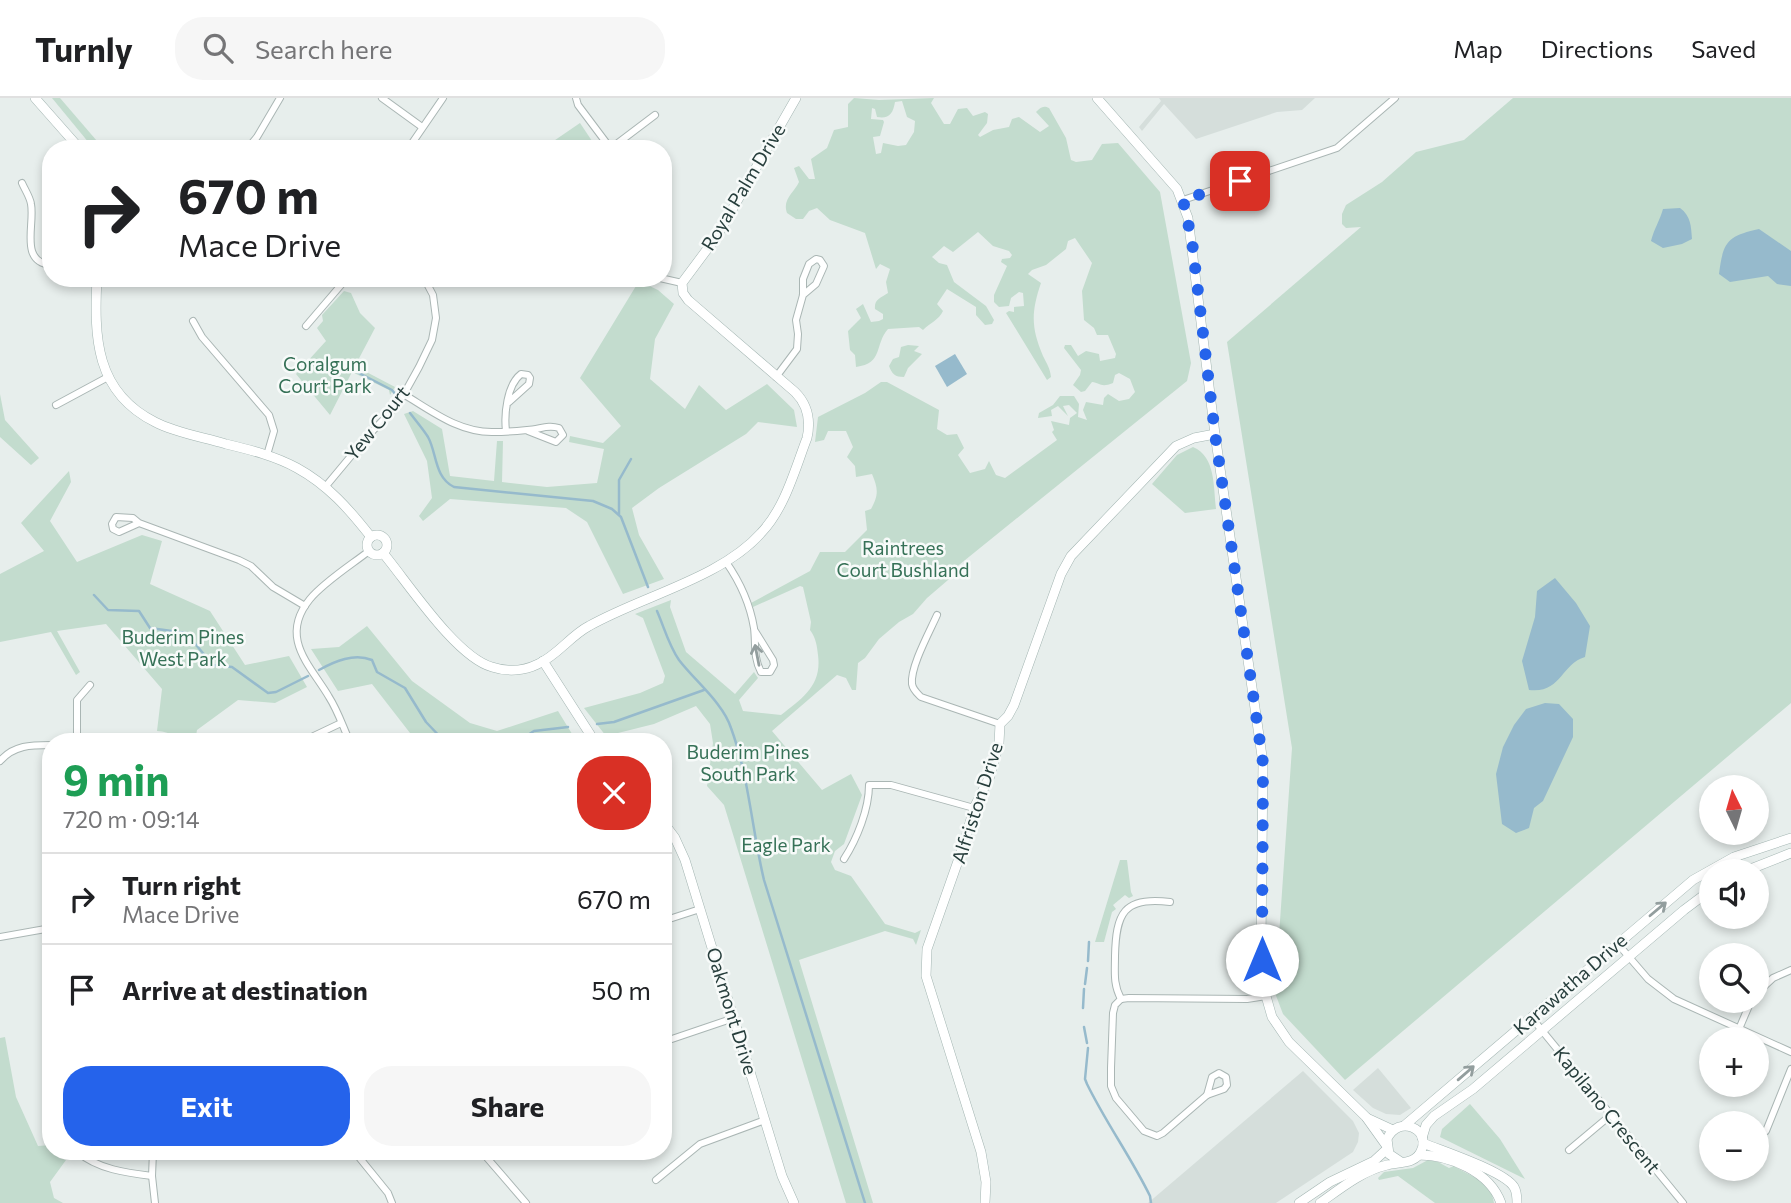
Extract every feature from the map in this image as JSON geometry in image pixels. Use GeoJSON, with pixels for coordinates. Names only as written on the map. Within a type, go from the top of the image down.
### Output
{"type":"FeatureCollection","features":[{"type":"Feature","properties":{"kind":"street"},"geometry":{"type":"LineString","coordinates":[[35,98],[72,140]]}},
{"type":"Feature","properties":{"kind":"street"},"geometry":{"type":"LineString","coordinates":[[254,140],[281,98]]}},
{"type":"Feature","properties":{"kind":"street"},"geometry":{"type":"LineString","coordinates":[[382,98],[422,127]]}},
{"type":"Feature","properties":{"kind":"street"},"geometry":{"type":"LineString","coordinates":[[414,140],[443,98]]}},
{"type":"Feature","properties":{"kind":"street"},"geometry":{"type":"LineString","coordinates":[[576,98],[578,105],[603,140]]}},
{"type":"Feature","properties":{"kind":"street","name":"Royal Palm Drive"},"geometry":{"type":"LineString","coordinates":[[682,283],[717,236],[796,98]]}},
{"type":"Feature","properties":{"kind":"street"},"geometry":{"type":"LineString","coordinates":[[1097,98],[1177,188],[1183,200],[1192,241],[1215,434],[1263,763],[1261,942],[1265,996],[1272,1017],[1289,1042],[1366,1117],[1392,1157],[1401,1162]]}},
{"type":"Feature","properties":{"kind":"street"},"geometry":{"type":"LineString","coordinates":[[1183,200],[1337,148],[1395,98]]}},
{"type":"Feature","properties":{"kind":"street"},"geometry":{"type":"LineString","coordinates":[[622,140],[655,115]]}},
{"type":"Feature","properties":{"kind":"street"},"geometry":{"type":"LineString","coordinates":[[22,183],[31,204],[30,251],[36,260],[42,262]]}},
{"type":"Feature","properties":{"kind":"street"},"geometry":{"type":"LineString","coordinates":[[776,377],[797,349],[796,320],[803,295],[803,279],[809,264],[816,259],[820,260],[824,266],[820,276],[816,284],[803,295]]}},
{"type":"Feature","properties":{"kind":"street"},"geometry":{"type":"LineString","coordinates":[[383,553],[458,646],[472,659],[505,670],[523,669],[543,662],[585,628],[726,562],[761,533],[778,510],[807,438],[810,426],[807,410],[802,399],[688,300],[683,293],[682,283],[672,281]]}},
{"type":"Feature","properties":{"kind":"street"},"geometry":{"type":"LineString","coordinates":[[97,287],[97,346],[108,377],[135,409],[154,422],[177,431],[267,455],[296,468],[326,486],[371,537]]}},
{"type":"Feature","properties":{"kind":"street"},"geometry":{"type":"LineString","coordinates":[[306,326],[339,287]]}},
{"type":"Feature","properties":{"kind":"street","name":"Yew Court"},"geometry":{"type":"LineString","coordinates":[[326,486],[405,395],[432,340],[435,303],[428,287]]}},
{"type":"Feature","properties":{"kind":"street"},"geometry":{"type":"LineString","coordinates":[[193,321],[202,337],[269,415],[274,431],[267,455]]}},
{"type":"Feature","properties":{"kind":"street"},"geometry":{"type":"LineString","coordinates":[[56,405],[108,377]]}},
{"type":"Feature","properties":{"kind":"street"},"geometry":{"type":"LineString","coordinates":[[405,395],[460,427],[486,432],[554,426],[562,430],[562,438],[552,442],[528,430]]}},
{"type":"Feature","properties":{"kind":"street"},"geometry":{"type":"LineString","coordinates":[[506,431],[505,415],[509,402]]}},
{"type":"Feature","properties":{"kind":"street","name":"Alfriston Drive"},"geometry":{"type":"LineString","coordinates":[[985,1203],[986,1182],[981,1152],[926,976],[927,949],[974,808],[994,764],[1000,724],[1014,705],[1061,574],[1071,556],[1176,446],[1201,435],[1215,434]]}},
{"type":"Feature","properties":{"kind":"street"},"geometry":{"type":"LineString","coordinates":[[139,523],[246,562],[273,587],[305,606]]}},
{"type":"Feature","properties":{"kind":"street"},"geometry":{"type":"LineString","coordinates":[[377,535],[385,538],[387,547],[383,553],[378,555],[369,551],[368,542],[371,537],[377,535]]}},
{"type":"Feature","properties":{"kind":"street"},"geometry":{"type":"LineString","coordinates":[[346,733],[333,703],[300,652],[298,628],[305,606],[314,594],[369,551]]}},
{"type":"Feature","properties":{"kind":"street"},"geometry":{"type":"LineString","coordinates":[[726,562],[745,597],[755,631],[773,660],[774,665],[770,672],[761,672],[757,664],[755,631]]}},
{"type":"Feature","properties":{"kind":"street"},"geometry":{"type":"LineString","coordinates":[[937,615],[914,671],[911,682],[914,691],[921,697],[1000,724]]}},
{"type":"Feature","properties":{"kind":"street"},"geometry":{"type":"LineString","coordinates":[[543,662],[589,733]]}},
{"type":"Feature","properties":{"kind":"street"},"geometry":{"type":"LineString","coordinates":[[77,733],[77,700],[90,685]]}},
{"type":"Feature","properties":{"kind":"street"},"geometry":{"type":"LineString","coordinates":[[321,733],[341,723]]}},
{"type":"Feature","properties":{"kind":"street"},"geometry":{"type":"LineString","coordinates":[[1,758],[14,749],[42,745]]}},
{"type":"Feature","properties":{"kind":"street"},"geometry":{"type":"LineString","coordinates":[[844,859],[853,846],[869,797],[869,785],[891,785],[974,808]]}},
{"type":"Feature","properties":{"kind":"street","name":"Oakmont Drive"},"geometry":{"type":"LineString","coordinates":[[672,835],[680,847],[793,1203]]}},
{"type":"Feature","properties":{"kind":"street","name":"Karawatha Drive"},"geometry":{"type":"LineString","coordinates":[[1405,1125],[1693,880],[1742,853],[1791,838]]}},
{"type":"Feature","properties":{"kind":"street"},"geometry":{"type":"LineString","coordinates":[[1738,859],[1742,853]]}},
{"type":"Feature","properties":{"kind":"street"},"geometry":{"type":"LineString","coordinates":[[1769,862],[1791,853]]}},
{"type":"Feature","properties":{"kind":"street"},"geometry":{"type":"LineString","coordinates":[[1121,999],[1114,980],[1115,935],[1119,920],[1127,909],[1139,903],[1153,900],[1170,902]]}},
{"type":"Feature","properties":{"kind":"street","name":"Karawatha Drive"},"geometry":{"type":"LineString","coordinates":[[1423,1140],[1426,1125],[1434,1116],[1473,1089],[1699,900]]}},
{"type":"Feature","properties":{"kind":"street"},"geometry":{"type":"LineString","coordinates":[[672,918],[700,909]]}},
{"type":"Feature","properties":{"kind":"street"},"geometry":{"type":"LineString","coordinates":[[0,937],[42,930]]}},
{"type":"Feature","properties":{"kind":"street"},"geometry":{"type":"LineString","coordinates":[[1617,943],[1648,979],[1675,999],[1735,1027]]}},
{"type":"Feature","properties":{"kind":"street"},"geometry":{"type":"LineString","coordinates":[[1769,982],[1791,970]]}},
{"type":"Feature","properties":{"kind":"street"},"geometry":{"type":"LineString","coordinates":[[1121,999],[1247,999],[1265,996]]}},
{"type":"Feature","properties":{"kind":"street"},"geometry":{"type":"LineString","coordinates":[[1121,999],[1114,1010],[1111,1086],[1116,1098],[1144,1131],[1157,1136],[1163,1133],[1207,1096]]}},
{"type":"Feature","properties":{"kind":"street","name":"Kapilano Crescent"},"geometry":{"type":"LineString","coordinates":[[1531,1017],[1683,1203]]}},
{"type":"Feature","properties":{"kind":"street"},"geometry":{"type":"LineString","coordinates":[[672,1039],[734,1018]]}},
{"type":"Feature","properties":{"kind":"street"},"geometry":{"type":"LineString","coordinates":[[1769,1042],[1791,1052]]}},
{"type":"Feature","properties":{"kind":"street"},"geometry":{"type":"LineString","coordinates":[[1769,1123],[1791,1069]]}},
{"type":"Feature","properties":{"kind":"street"},"geometry":{"type":"LineString","coordinates":[[1569,1150],[1612,1114]]}},
{"type":"Feature","properties":{"kind":"street"},"geometry":{"type":"LineString","coordinates":[[1366,1117],[1393,1129]]}},
{"type":"Feature","properties":{"kind":"street"},"geometry":{"type":"LineString","coordinates":[[656,1180],[701,1144],[765,1120]]}},
{"type":"Feature","properties":{"kind":"street"},"geometry":{"type":"LineString","coordinates":[[1299,1203],[1330,1182],[1374,1161],[1387,1147],[1389,1134],[1393,1129],[1405,1125],[1415,1129],[1423,1140],[1509,1181],[1514,1188],[1517,1203]]}},
{"type":"Feature","properties":{"kind":"street"},"geometry":{"type":"LineString","coordinates":[[1419,1155],[1423,1140]]}},
{"type":"Feature","properties":{"kind":"street"},"geometry":{"type":"LineString","coordinates":[[1320,1203],[1366,1173],[1411,1161],[1419,1155],[1432,1155],[1456,1162],[1483,1177],[1493,1186],[1501,1203]]}},
{"type":"Feature","properties":{"kind":"street"},"geometry":{"type":"LineString","coordinates":[[94,1160],[127,1173],[152,1176]]}},
{"type":"Feature","properties":{"kind":"street"},"geometry":{"type":"LineString","coordinates":[[153,1160],[155,1203]]}},
{"type":"Feature","properties":{"kind":"street"},"geometry":{"type":"LineString","coordinates":[[361,1160],[388,1193],[392,1203]]}},
{"type":"Feature","properties":{"kind":"street"},"geometry":{"type":"LineString","coordinates":[[489,1160],[526,1203]]}},
{"type":"Feature","properties":{"kind":"shaded area"},"geometry":{"type":"Polygon","coordinates":[[[1159,98],[1315,98],[1302,110],[1277,112],[1196,139],[1164,104],[1142,131],[1139,127],[1161,101],[1159,98]]]}},
{"type":"Feature","properties":{"kind":"shaded area"},"geometry":{"type":"Polygon","coordinates":[[[1378,1068],[1411,1108],[1400,1115],[1386,1114],[1373,1108],[1353,1090],[1378,1068]]]}},
{"type":"Feature","properties":{"kind":"shaded area"},"geometry":{"type":"Polygon","coordinates":[[[1303,1071],[1353,1121],[1359,1133],[1353,1152],[1276,1203],[1148,1203],[1303,1071]]]}},
{"type":"Feature","properties":{"kind":"green space"},"geometry":{"type":"Polygon","coordinates":[[[52,98],[60,98],[96,140],[87,140],[52,98]]]}},
{"type":"Feature","properties":{"kind":"green space"},"geometry":{"type":"Polygon","coordinates":[[[854,98],[934,98],[931,103],[944,124],[950,124],[958,109],[967,108],[973,116],[985,112],[988,114],[987,123],[978,135],[980,137],[993,130],[1009,127],[1012,119],[1019,117],[1040,132],[1049,126],[1036,112],[1040,108],[1049,108],[1066,138],[1071,160],[1076,162],[1092,160],[1102,144],[1118,143],[1160,192],[1191,363],[1187,381],[954,569],[955,574],[913,614],[879,639],[858,663],[856,690],[852,690],[846,678],[837,675],[772,731],[822,790],[851,774],[862,795],[844,844],[835,851],[831,862],[835,870],[851,876],[885,924],[915,933],[921,930],[916,945],[913,939],[885,931],[799,960],[873,1203],[846,1203],[724,805],[707,786],[713,743],[710,724],[696,706],[654,724],[618,733],[604,733],[584,708],[640,693],[663,683],[665,676],[643,618],[635,614],[671,600],[670,607],[686,652],[735,694],[754,672],[758,678],[739,700],[743,711],[781,715],[809,690],[817,675],[818,655],[810,630],[811,622],[803,587],[753,607],[751,603],[810,571],[820,552],[845,552],[867,530],[865,511],[871,509],[877,492],[872,474],[856,477],[855,466],[847,457],[853,447],[846,431],[828,431],[824,440],[815,442],[818,417],[881,382],[887,382],[939,410],[937,429],[947,435],[957,434],[964,448],[958,455],[970,473],[985,469],[989,461],[996,475],[1005,478],[1057,440],[1052,432],[1054,430],[1051,421],[1069,425],[1070,418],[1077,413],[1069,405],[1063,406],[1068,416],[1058,406],[1051,410],[1052,416],[1038,418],[1039,413],[1053,405],[1060,396],[1074,396],[1079,404],[1078,417],[1087,420],[1083,410],[1086,402],[1103,405],[1108,394],[1119,401],[1129,399],[1135,392],[1130,379],[1119,373],[1115,375],[1113,383],[1103,385],[1092,382],[1085,391],[1081,392],[1073,385],[1081,370],[1064,348],[1065,345],[1071,345],[1078,356],[1086,351],[1099,354],[1100,361],[1115,358],[1116,354],[1108,335],[1097,335],[1094,328],[1084,320],[1082,291],[1092,263],[1075,238],[1068,241],[1066,249],[1046,265],[1028,274],[1041,283],[1035,303],[1034,328],[1051,374],[1047,380],[1006,313],[1014,312],[1014,307],[1024,306],[1023,293],[1019,292],[1011,298],[1009,306],[999,307],[994,302],[994,295],[1007,266],[1001,262],[1002,259],[1012,255],[1009,251],[993,246],[978,232],[953,252],[944,246],[932,257],[947,265],[954,282],[986,306],[994,320],[992,324],[985,325],[976,315],[976,307],[947,289],[937,304],[943,311],[937,319],[923,330],[919,327],[888,329],[871,362],[856,367],[855,355],[850,350],[848,331],[861,318],[856,309],[863,304],[871,322],[883,319],[883,314],[875,309],[875,306],[878,299],[888,293],[886,282],[890,269],[880,264],[876,269],[865,233],[830,220],[817,208],[809,211],[803,219],[796,219],[787,213],[786,208],[787,200],[799,182],[794,168],[799,166],[809,179],[815,179],[811,159],[827,148],[834,130],[848,127],[848,104],[854,98]],[[902,101],[895,102],[892,113],[885,117],[877,117],[875,109],[872,108],[871,119],[884,122],[880,136],[873,137],[876,154],[881,153],[883,143],[906,145],[914,132],[915,121],[907,117],[902,101]]]}},
{"type":"Feature","properties":{"kind":"green space"},"geometry":{"type":"Polygon","coordinates":[[[1513,98],[1791,98],[1791,703],[1706,775],[1699,775],[1699,781],[1345,1080],[1283,1014],[1275,993],[1292,748],[1227,342],[1361,227],[1346,228],[1342,224],[1346,205],[1382,182],[1416,152],[1464,140],[1513,98]]]}},
{"type":"Feature","properties":{"kind":"green space"},"geometry":{"type":"Polygon","coordinates":[[[580,123],[591,140],[555,140],[580,123]]]}},
{"type":"Feature","properties":{"kind":"green space"},"geometry":{"type":"Polygon","coordinates":[[[635,287],[652,287],[674,304],[655,339],[650,379],[685,409],[699,385],[726,410],[767,384],[794,410],[797,427],[758,422],[746,434],[632,508],[639,535],[664,579],[623,594],[587,522],[566,508],[450,499],[423,521],[419,516],[432,498],[427,461],[404,414],[413,411],[442,429],[450,476],[494,481],[497,441],[503,441],[502,482],[547,487],[597,483],[604,449],[569,442],[570,436],[603,443],[621,426],[580,378],[635,287]]]}},
{"type":"Feature","properties":{"kind":"green space","name":"Coralgum Court Park"},"geometry":{"type":"Polygon","coordinates":[[[344,291],[351,293],[360,313],[375,328],[355,366],[395,387],[390,395],[389,390],[352,372],[330,415],[296,374],[326,341],[317,328],[323,321],[322,315],[344,291]]]}},
{"type":"Feature","properties":{"kind":"green space"},"geometry":{"type":"Polygon","coordinates":[[[919,346],[914,351],[922,354],[908,368],[904,377],[898,376],[889,366],[893,359],[899,357],[901,347],[919,346]]]}},
{"type":"Feature","properties":{"kind":"green space"},"geometry":{"type":"Polygon","coordinates":[[[0,394],[5,420],[39,458],[31,465],[0,437],[0,394]]]}},
{"type":"Feature","properties":{"kind":"green space"},"geometry":{"type":"Polygon","coordinates":[[[1193,447],[1210,465],[1216,509],[1185,513],[1152,484],[1177,455],[1193,447]]]}},
{"type":"Feature","properties":{"kind":"green space","name":"Buderim Pines West Park"},"geometry":{"type":"Polygon","coordinates":[[[69,471],[71,482],[50,521],[77,562],[142,535],[162,541],[150,584],[210,611],[245,665],[289,656],[307,687],[275,703],[238,700],[196,733],[167,733],[157,731],[162,689],[106,624],[57,631],[80,672],[76,675],[51,632],[0,642],[0,574],[44,551],[21,523],[69,471]]]}},
{"type":"Feature","properties":{"kind":"green space"},"geometry":{"type":"Polygon","coordinates":[[[367,626],[412,681],[470,723],[497,731],[558,711],[571,733],[410,733],[372,684],[338,691],[311,649],[339,647],[367,626]]]}},
{"type":"Feature","properties":{"kind":"green space"},"geometry":{"type":"Polygon","coordinates":[[[1120,860],[1127,860],[1133,896],[1129,898],[1125,895],[1113,905],[1116,909],[1112,912],[1104,942],[1095,942],[1120,860]]]}},
{"type":"Feature","properties":{"kind":"green space"},"geometry":{"type":"Polygon","coordinates":[[[5,1037],[16,1097],[38,1146],[42,1146],[42,1160],[66,1160],[50,1182],[54,1198],[63,1203],[0,1203],[0,1038],[5,1037]]]}},
{"type":"Feature","properties":{"kind":"green space"},"geometry":{"type":"Polygon","coordinates":[[[1470,1104],[1500,1139],[1525,1179],[1440,1137],[1442,1129],[1470,1104]]]}},
{"type":"Feature","properties":{"kind":"green space"},"geometry":{"type":"Polygon","coordinates":[[[1428,1160],[1449,1168],[1454,1166],[1479,1180],[1489,1189],[1494,1203],[1435,1203],[1398,1176],[1378,1178],[1384,1172],[1413,1168],[1428,1160]]]}},
{"type":"Feature","properties":{"kind":"water"},"geometry":{"type":"Polygon","coordinates":[[[1680,208],[1688,218],[1692,239],[1663,248],[1651,241],[1663,209],[1680,208]]]}},
{"type":"Feature","properties":{"kind":"water"},"geometry":{"type":"Polygon","coordinates":[[[1759,229],[1791,251],[1791,286],[1777,284],[1768,276],[1730,282],[1719,274],[1722,254],[1728,242],[1740,234],[1759,229]]]}},
{"type":"Feature","properties":{"kind":"water"},"geometry":{"type":"Polygon","coordinates":[[[955,354],[967,374],[947,387],[935,366],[955,354]]]}},
{"type":"Feature","properties":{"kind":"water"},"geometry":{"type":"Polygon","coordinates":[[[1555,578],[1576,603],[1590,626],[1585,657],[1548,688],[1529,690],[1522,661],[1535,617],[1537,591],[1555,578]]]}},
{"type":"Feature","properties":{"kind":"water"},"geometry":{"type":"Polygon","coordinates":[[[1545,703],[1559,704],[1573,719],[1573,737],[1543,801],[1534,808],[1529,828],[1516,833],[1502,824],[1496,774],[1503,747],[1514,725],[1526,709],[1545,703]]]}},
{"type":"Feature","properties":{"kind":"waterway"},"geometry":{"type":"LineString","coordinates":[[357,372],[392,390],[396,395]]}},
{"type":"Feature","properties":{"kind":"waterway"},"geometry":{"type":"LineString","coordinates":[[410,413],[428,437],[439,471],[454,487],[593,501],[612,509],[621,517],[648,587]]}},
{"type":"Feature","properties":{"kind":"waterway"},"geometry":{"type":"LineString","coordinates":[[619,514],[619,480],[631,459]]}},
{"type":"Feature","properties":{"kind":"waterway"},"geometry":{"type":"LineString","coordinates":[[94,595],[108,610],[139,611],[150,628],[186,633],[213,665],[232,667],[268,693],[276,692],[308,676]]}},
{"type":"Feature","properties":{"kind":"waterway"},"geometry":{"type":"LineString","coordinates":[[657,611],[675,655],[722,710],[731,728],[742,765],[764,880],[865,1203]]}},
{"type":"Feature","properties":{"kind":"waterway"},"geometry":{"type":"LineString","coordinates":[[319,670],[352,658],[372,660],[377,672],[405,688],[426,722],[436,733]]}},
{"type":"Feature","properties":{"kind":"waterway"},"geometry":{"type":"LineString","coordinates":[[597,724],[614,722],[704,690]]}},
{"type":"Feature","properties":{"kind":"waterway"},"geometry":{"type":"LineString","coordinates":[[531,733],[568,727]]}},
{"type":"Feature","properties":{"kind":"waterway"},"geometry":{"type":"LineString","coordinates":[[1088,961],[1089,942]]}},
{"type":"Feature","properties":{"kind":"waterway"},"geometry":{"type":"LineString","coordinates":[[1085,984],[1087,968]]}},
{"type":"Feature","properties":{"kind":"waterway"},"geometry":{"type":"LineString","coordinates":[[1083,1008],[1084,989]]}},
{"type":"Feature","properties":{"kind":"waterway"},"geometry":{"type":"LineString","coordinates":[[1084,1027],[1087,1043]]}},
{"type":"Feature","properties":{"kind":"waterway"},"geometry":{"type":"LineString","coordinates":[[1088,1048],[1085,1079],[1087,1084],[1143,1182],[1151,1203]]}},
{"type":"Feature","properties":{"kind":"route"},"geometry":{"type":"LineString","coordinates":[[1240,181],[1183,200],[1192,241],[1215,434],[1263,763],[1262,960]]}},
{"type":"Feature","properties":{"kind":"park label","name":"Raintrees Court Bushland"},"geometry":{"type":"Point","coordinates":[903,559]}},
{"type":"Feature","properties":{"kind":"park label","name":"Buderim Pines South Park"},"geometry":{"type":"Point","coordinates":[748,763]}},
{"type":"Feature","properties":{"kind":"park label","name":"Eagle Park"},"geometry":{"type":"Point","coordinates":[786,845]}}]}
